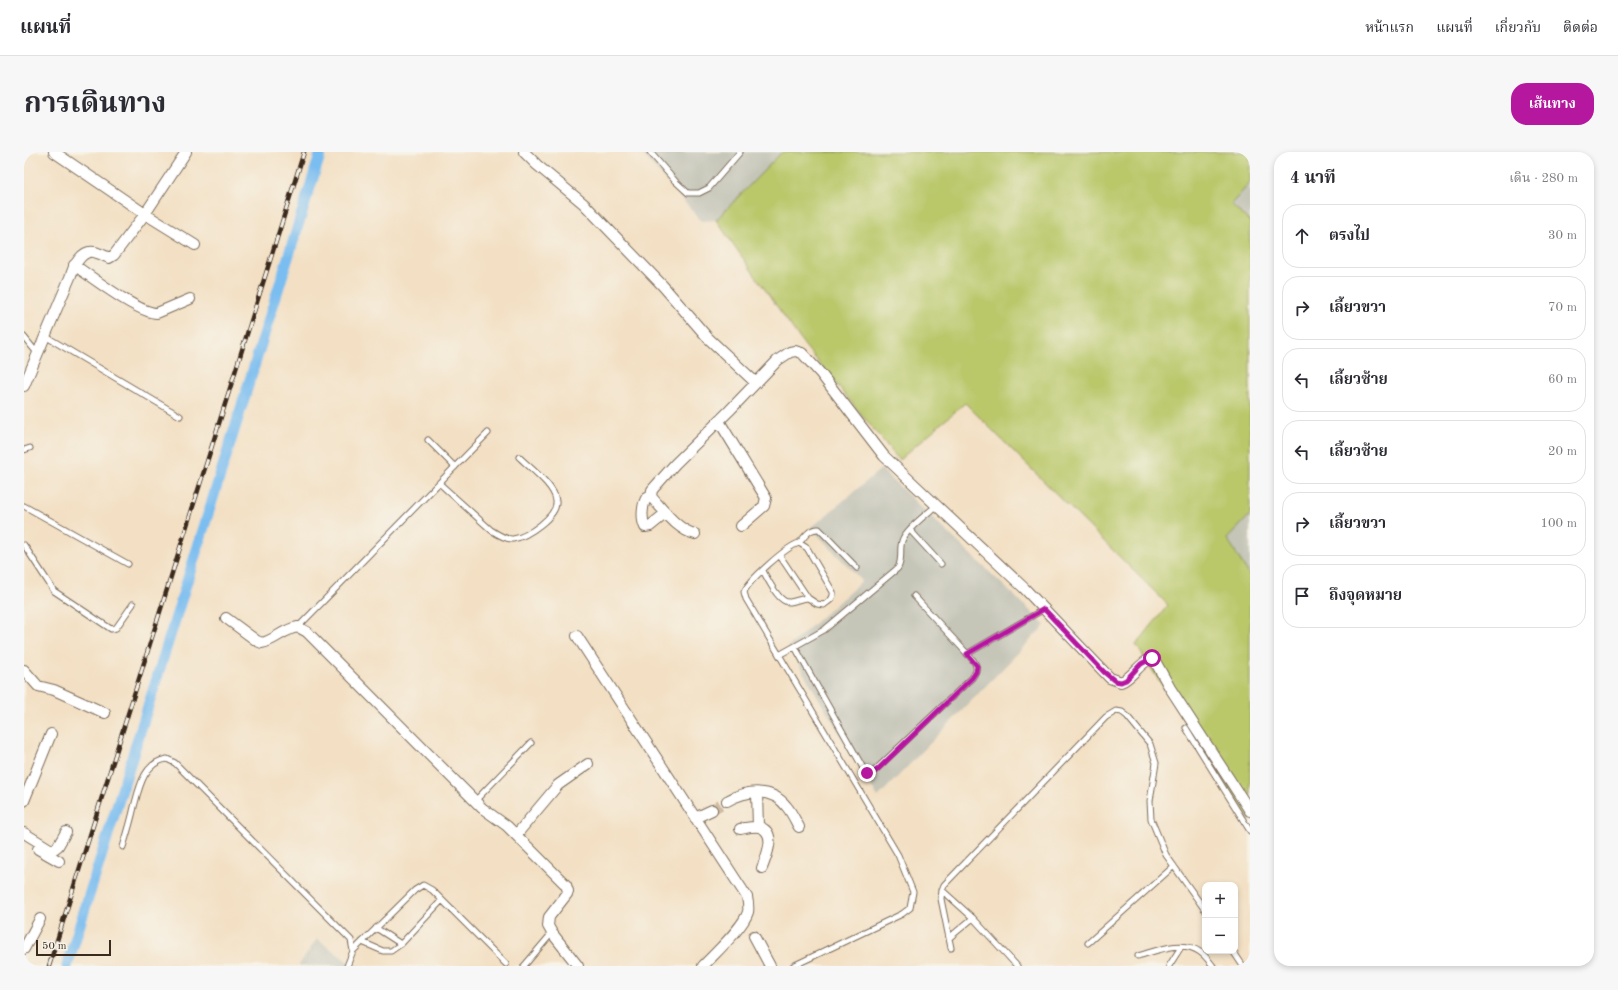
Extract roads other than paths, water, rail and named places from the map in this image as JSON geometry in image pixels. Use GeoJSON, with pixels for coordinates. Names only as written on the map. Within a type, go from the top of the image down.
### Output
{"type":"FeatureCollection","features":[{"type":"Feature","properties":{"kind":"street"},"geometry":{"type":"LineString","coordinates":[[54,152],[145,214],[195,245]]}},
{"type":"Feature","properties":{"kind":"street"},"geometry":{"type":"LineString","coordinates":[[24,386],[72,275],[74,265],[87,253],[94,252],[110,258],[114,255],[145,214],[186,152]]}},
{"type":"Feature","properties":{"kind":"street"},"geometry":{"type":"LineString","coordinates":[[524,152],[537,165],[584,204],[663,286],[703,332],[756,383]]}},
{"type":"Feature","properties":{"kind":"street"},"geometry":{"type":"LineString","coordinates":[[74,265],[133,305],[151,313],[157,313],[190,299]]}},
{"type":"Feature","properties":{"kind":"street"},"geometry":{"type":"LineString","coordinates":[[651,496],[652,490],[660,480],[784,355],[795,351],[802,353],[821,374],[884,456],[965,531],[1044,609],[1104,672],[1115,681],[1121,682],[1126,680],[1146,660],[1152,658],[1155,661],[1170,688],[1250,811]]}},
{"type":"Feature","properties":{"kind":"street"},"geometry":{"type":"LineString","coordinates":[[719,421],[766,498],[764,506],[741,526]]}},
{"type":"Feature","properties":{"kind":"street"},"geometry":{"type":"LineString","coordinates":[[651,496],[683,529],[695,534]]}},
{"type":"Feature","properties":{"kind":"street"},"geometry":{"type":"LineString","coordinates":[[651,496],[647,497],[643,504],[643,524],[645,527],[650,526],[666,513]]}},
{"type":"Feature","properties":{"kind":"street"},"geometry":{"type":"LineString","coordinates":[[226,618],[257,642],[262,644],[272,640],[291,628],[298,627],[307,632],[482,808],[507,826],[564,882],[568,891],[565,898],[549,917],[548,926],[552,934],[578,966]]}},
{"type":"Feature","properties":{"kind":"street"},"geometry":{"type":"LineString","coordinates":[[577,636],[747,897],[749,904],[747,913],[740,925],[703,966]]}},
{"type":"Feature","properties":{"kind":"street"},"geometry":{"type":"LineString","coordinates":[[24,670],[38,686],[54,690],[105,713]]}},
{"type":"Feature","properties":{"kind":"street"},"geometry":{"type":"LineString","coordinates":[[24,801],[51,734]]}},
{"type":"Feature","properties":{"kind":"street"},"geometry":{"type":"LineString","coordinates":[[516,835],[558,785],[588,764]]}},
{"type":"Feature","properties":{"kind":"street"},"geometry":{"type":"LineString","coordinates":[[727,801],[739,794],[748,792],[763,793],[779,799],[787,807],[799,827]]}},
{"type":"Feature","properties":{"kind":"street"},"geometry":{"type":"LineString","coordinates":[[757,793],[758,827]]}},
{"type":"Feature","properties":{"kind":"street"},"geometry":{"type":"LineString","coordinates":[[696,818],[712,810]]}},
{"type":"Feature","properties":{"kind":"street"},"geometry":{"type":"LineString","coordinates":[[740,829],[758,827],[766,831],[770,843],[762,868]]}},
{"type":"Feature","properties":{"kind":"street"},"geometry":{"type":"LineString","coordinates":[[24,833],[50,849],[54,849],[66,832]]}},
{"type":"Feature","properties":{"kind":"street"},"geometry":{"type":"LineString","coordinates":[[24,841],[59,861]]}},
{"type":"Feature","properties":{"kind":"street"},"geometry":{"type":"LineString","coordinates":[[24,949],[40,919]]}},
{"type":"Feature","properties":{"kind":"street"},"geometry":{"type":"LineString","coordinates":[[754,936],[770,966]]}},
{"type":"Feature","properties":{"kind":"lane"},"geometry":{"type":"LineString","coordinates":[[650,152],[674,181],[688,193],[699,193],[709,188],[740,152]]}},
{"type":"Feature","properties":{"kind":"lane"},"geometry":{"type":"LineString","coordinates":[[45,336],[180,416]]}},
{"type":"Feature","properties":{"kind":"lane"},"geometry":{"type":"LineString","coordinates":[[24,337],[38,354]]}},
{"type":"Feature","properties":{"kind":"lane"},"geometry":{"type":"LineString","coordinates":[[298,627],[488,433]]}},
{"type":"Feature","properties":{"kind":"lane"},"geometry":{"type":"LineString","coordinates":[[428,440],[455,467]]}},
{"type":"Feature","properties":{"kind":"lane"},"geometry":{"type":"LineString","coordinates":[[24,450],[30,448]]}},
{"type":"Feature","properties":{"kind":"lane"},"geometry":{"type":"LineString","coordinates":[[439,483],[491,530],[500,536],[512,539],[526,535],[552,515],[556,507],[556,500],[552,489],[518,457]]}},
{"type":"Feature","properties":{"kind":"lane"},"geometry":{"type":"LineString","coordinates":[[779,655],[824,630],[838,620],[898,568],[901,562],[902,539],[937,505]]}},
{"type":"Feature","properties":{"kind":"lane"},"geometry":{"type":"LineString","coordinates":[[24,506],[128,564]]}},
{"type":"Feature","properties":{"kind":"lane"},"geometry":{"type":"LineString","coordinates":[[794,966],[902,914],[910,908],[913,892],[898,855],[746,599],[744,592],[751,581],[789,548],[799,543],[813,529],[819,529],[857,568]]}},
{"type":"Feature","properties":{"kind":"lane"},"geometry":{"type":"LineString","coordinates":[[910,530],[941,564]]}},
{"type":"Feature","properties":{"kind":"lane"},"geometry":{"type":"LineString","coordinates":[[780,556],[808,598],[817,604],[824,605],[834,596],[833,592],[807,548],[799,543]]}},
{"type":"Feature","properties":{"kind":"lane"},"geometry":{"type":"LineString","coordinates":[[24,545],[54,591],[111,630],[116,628],[133,604]]}},
{"type":"Feature","properties":{"kind":"lane"},"geometry":{"type":"LineString","coordinates":[[763,571],[784,602],[789,603],[808,598]]}},
{"type":"Feature","properties":{"kind":"lane"},"geometry":{"type":"LineString","coordinates":[[795,647],[867,773],[872,773],[877,770],[972,678],[976,672],[977,666],[914,596]]}},
{"type":"Feature","properties":{"kind":"lane"},"geometry":{"type":"LineString","coordinates":[[967,654],[1044,609]]}},
{"type":"Feature","properties":{"kind":"lane"},"geometry":{"type":"LineString","coordinates":[[951,948],[942,899],[942,890],[946,881],[1106,716],[1116,711],[1122,712],[1128,716],[1150,744],[1156,763],[1150,800],[1151,819],[1166,855],[1202,906]]}},
{"type":"Feature","properties":{"kind":"lane"},"geometry":{"type":"LineString","coordinates":[[1186,728],[1250,831]]}},
{"type":"Feature","properties":{"kind":"lane"},"geometry":{"type":"LineString","coordinates":[[475,801],[531,743]]}},
{"type":"Feature","properties":{"kind":"lane"},"geometry":{"type":"LineString","coordinates":[[123,847],[140,784],[150,768],[156,763],[167,759],[175,763],[351,940],[353,951]]}},
{"type":"Feature","properties":{"kind":"lane"},"geometry":{"type":"LineString","coordinates":[[1088,943],[1174,866]]}},
{"type":"Feature","properties":{"kind":"lane"},"geometry":{"type":"LineString","coordinates":[[347,966],[353,951],[420,886],[428,886],[506,964]]}},
{"type":"Feature","properties":{"kind":"lane"},"geometry":{"type":"LineString","coordinates":[[942,890],[972,918],[1017,966]]}},
{"type":"Feature","properties":{"kind":"lane"},"geometry":{"type":"LineString","coordinates":[[362,942],[387,952],[391,951],[401,944],[442,900]]}},
{"type":"Feature","properties":{"kind":"lane"},"geometry":{"type":"LineString","coordinates":[[949,938],[972,918]]}},
{"type":"Feature","properties":{"kind":"lane"},"geometry":{"type":"LineString","coordinates":[[376,928],[401,944]]}},
{"type":"Feature","properties":{"kind":"lane"},"geometry":{"type":"LineString","coordinates":[[524,966],[552,934]]}},
{"type":"Feature","properties":{"kind":"lane"},"geometry":{"type":"LineString","coordinates":[[1138,956],[1174,946],[1189,947],[1200,951],[1213,966]]}},
{"type":"Feature","properties":{"kind":"lane"},"geometry":{"type":"LineString","coordinates":[[1168,966],[1181,947]]}},
{"type":"Feature","properties":{"kind":"lane"},"geometry":{"type":"LineString","coordinates":[[1234,954],[1243,966]]}},
{"type":"Feature","properties":{"kind":"waterway"},"geometry":{"type":"LineString","coordinates":[[67,966],[321,152]]}},
{"type":"Feature","properties":{"kind":"tunnel"},"geometry":{"type":"LineString","coordinates":[[712,810],[727,801]]}},
{"type":"Feature","properties":{"kind":"railway"},"geometry":{"type":"LineString","coordinates":[[49,966],[304,152]]}}]}
